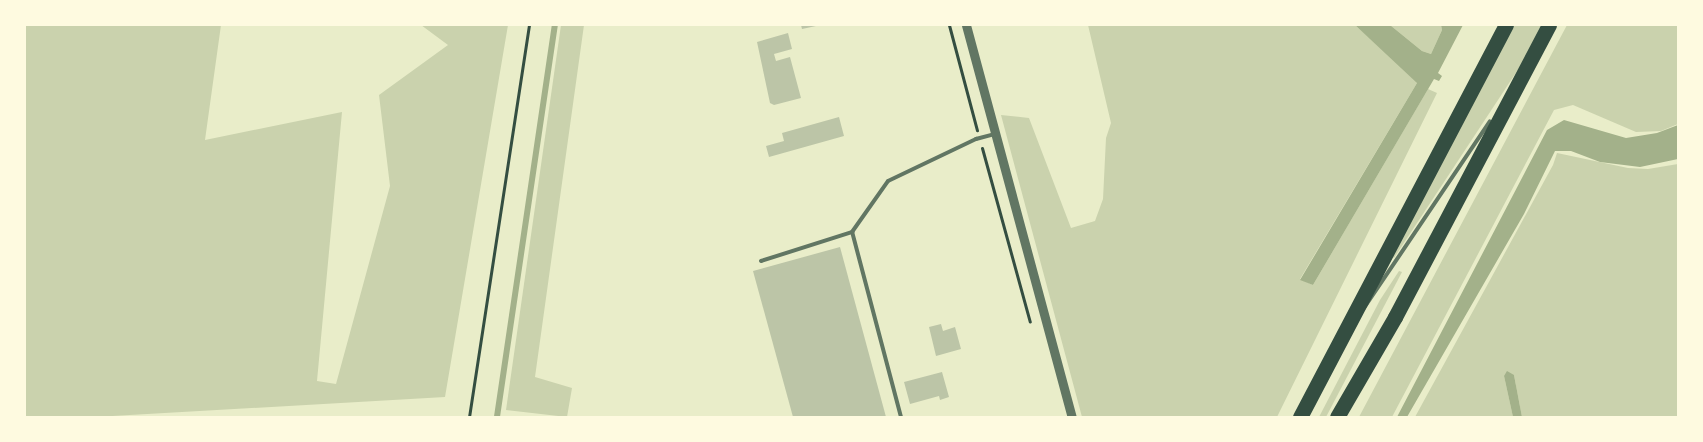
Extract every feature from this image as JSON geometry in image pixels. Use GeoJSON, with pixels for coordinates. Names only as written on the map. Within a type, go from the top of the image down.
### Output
{"type":"FeatureCollection","features":[{"type":"Feature","properties":{"kind":"highway"},"geometry":{"type":"LineString","coordinates":[[1300,417],[1506,25]]}},
{"type":"Feature","properties":{"kind":"highway"},"geometry":{"type":"LineString","coordinates":[[1337,417],[1394,317],[1549,25]]}},
{"type":"Feature","properties":{"kind":"street"},"geometry":{"type":"LineString","coordinates":[[966,25],[1072,417]]}},
{"type":"Feature","properties":{"kind":"lane"},"geometry":{"type":"LineString","coordinates":[[1350,322],[1374,298],[1528,62]]}},
{"type":"Feature","properties":{"kind":"lane"},"geometry":{"type":"LineString","coordinates":[[761,261],[852,232],[888,181],[980,138],[995,134]]}},
{"type":"Feature","properties":{"kind":"lane"},"geometry":{"type":"LineString","coordinates":[[852,232],[901,417]]}},
{"type":"Feature","properties":{"kind":"path"},"geometry":{"type":"LineString","coordinates":[[469,417],[529,25]]}},
{"type":"Feature","properties":{"kind":"path"},"geometry":{"type":"LineString","coordinates":[[948,25],[1032,330]]}},
{"type":"Feature","properties":{"kind":"shaded area"},"geometry":{"type":"Polygon","coordinates":[[[25,25],[221,25],[205,140],[342,112],[317,381],[336,384],[390,186],[379,95],[448,45],[421,25],[508,25],[445,397],[95,417],[25,417],[25,25]]]}},
{"type":"Feature","properties":{"kind":"shaded area"},"geometry":{"type":"Polygon","coordinates":[[[561,25],[584,25],[535,377],[572,388],[567,417],[506,410],[561,25]]]}},
{"type":"Feature","properties":{"kind":"shaded area"},"geometry":{"type":"Polygon","coordinates":[[[1088,25],[1355,25],[1414,78],[1417,83],[1300,279],[1313,285],[1428,89],[1437,93],[1277,417],[1082,417],[1001,115],[1029,118],[1071,228],[1095,221],[1103,199],[1106,138],[1111,123],[1088,25]]]}},
{"type":"Feature","properties":{"kind":"shaded area"},"geometry":{"type":"Polygon","coordinates":[[[1355,25],[1390,25],[1422,51],[1431,54],[1442,30],[1441,25],[1463,25],[1438,73],[1442,76],[1439,81],[1434,79],[1313,285],[1300,280],[1417,83],[1355,25]]]}},
{"type":"Feature","properties":{"kind":"shaded area"},"geometry":{"type":"Polygon","coordinates":[[[1390,25],[1441,25],[1442,30],[1431,54],[1422,51],[1390,25]]]}},
{"type":"Feature","properties":{"kind":"shaded area"},"geometry":{"type":"Polygon","coordinates":[[[1513,25],[1543,25],[1521,65],[1394,258],[1391,256],[1513,25]]]}},
{"type":"Feature","properties":{"kind":"shaded area"},"geometry":{"type":"Polygon","coordinates":[[[1567,25],[1678,25],[1678,124],[1661,131],[1636,132],[1573,105],[1554,110],[1392,417],[1359,417],[1567,25]]]}},
{"type":"Feature","properties":{"kind":"shaded area"},"geometry":{"type":"Polygon","coordinates":[[[1564,120],[1626,138],[1657,133],[1678,125],[1678,159],[1640,167],[1600,162],[1571,151],[1555,151],[1524,214],[1407,417],[1397,417],[1547,130],[1564,120]]]}},
{"type":"Feature","properties":{"kind":"shaded area"},"geometry":{"type":"Polygon","coordinates":[[[1557,153],[1628,168],[1648,169],[1678,164],[1678,417],[1522,417],[1514,375],[1504,376],[1513,417],[1415,417],[1553,165],[1557,153]]]}},
{"type":"Feature","properties":{"kind":"shaded area"},"geometry":{"type":"Polygon","coordinates":[[[1399,271],[1402,272],[1326,417],[1319,417],[1380,300],[1399,271]]]}},
{"type":"Feature","properties":{"kind":"shaded area"},"geometry":{"type":"Polygon","coordinates":[[[1507,371],[1514,375],[1522,417],[1513,417],[1504,376],[1507,371]]]}},
{"type":"Feature","properties":{"kind":"building"},"geometry":{"type":"Polygon","coordinates":[[[801,25],[816,25],[816,26],[802,29],[801,25]]]}},
{"type":"Feature","properties":{"kind":"building"},"geometry":{"type":"Polygon","coordinates":[[[788,33],[792,49],[774,54],[776,61],[790,57],[801,98],[774,105],[770,103],[757,42],[788,33]]]}},
{"type":"Feature","properties":{"kind":"building"},"geometry":{"type":"Polygon","coordinates":[[[839,117],[844,136],[769,157],[766,146],[784,141],[782,133],[839,117]]]}},
{"type":"Feature","properties":{"kind":"building"},"geometry":{"type":"Polygon","coordinates":[[[840,247],[886,417],[793,417],[753,271],[840,247]]]}},
{"type":"Feature","properties":{"kind":"building"},"geometry":{"type":"Polygon","coordinates":[[[941,324],[943,331],[955,327],[961,349],[936,356],[929,327],[941,324]]]}},
{"type":"Feature","properties":{"kind":"building"},"geometry":{"type":"Polygon","coordinates":[[[942,372],[949,397],[940,400],[939,396],[910,404],[904,382],[942,372]]]}},
{"type":"Feature","properties":{"kind":"waterway"},"geometry":{"type":"LineString","coordinates":[[497,417],[555,25]]}}]}
